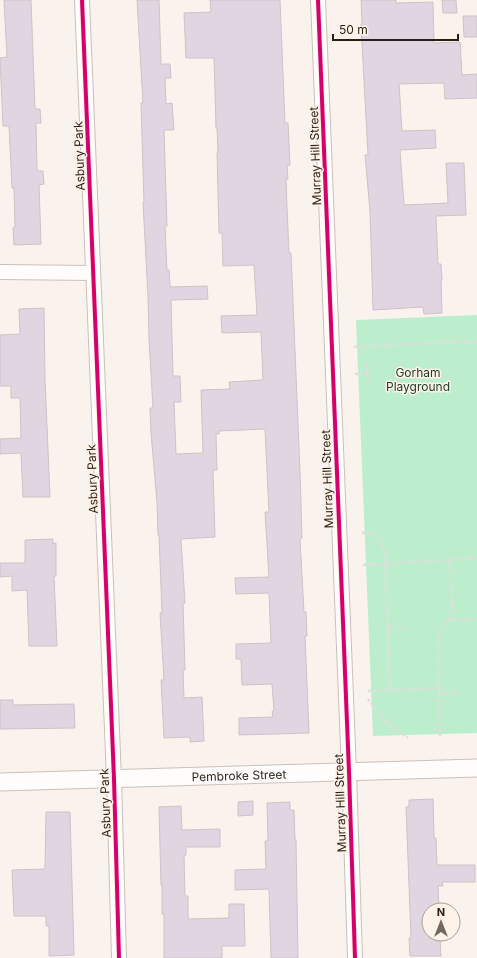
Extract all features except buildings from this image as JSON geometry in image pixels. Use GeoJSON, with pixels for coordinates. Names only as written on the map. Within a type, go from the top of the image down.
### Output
{"type":"FeatureCollection","features":[{"type":"Feature","properties":{"kind":"street","name":"Asbury Park"},"geometry":{"type":"LineString","coordinates":[[82,0],[114,779],[119,958]]}},
{"type":"Feature","properties":{"kind":"street","name":"Murray Hill Street"},"geometry":{"type":"LineString","coordinates":[[318,0],[355,958]]}},
{"type":"Feature","properties":{"kind":"street"},"geometry":{"type":"LineString","coordinates":[[0,272],[94,273]]}},
{"type":"Feature","properties":{"kind":"street","name":"Pembroke Street"},"geometry":{"type":"LineString","coordinates":[[0,782],[477,768]]}},
{"type":"Feature","properties":{"kind":"path"},"geometry":{"type":"LineString","coordinates":[[354,347],[477,341]]}},
{"type":"Feature","properties":{"kind":"path"},"geometry":{"type":"LineString","coordinates":[[367,364],[368,383]]}},
{"type":"Feature","properties":{"kind":"path"},"geometry":{"type":"LineString","coordinates":[[355,374],[367,373]]}},
{"type":"Feature","properties":{"kind":"path"},"geometry":{"type":"LineString","coordinates":[[362,533],[372,533],[377,537],[384,548],[390,690]]}},
{"type":"Feature","properties":{"kind":"path"},"geometry":{"type":"LineString","coordinates":[[363,565],[477,558]]}},
{"type":"Feature","properties":{"kind":"path"},"geometry":{"type":"LineString","coordinates":[[440,737],[438,639],[452,610],[450,560]]}},
{"type":"Feature","properties":{"kind":"path"},"geometry":{"type":"LineString","coordinates":[[448,620],[477,619]]}},
{"type":"Feature","properties":{"kind":"path"},"geometry":{"type":"LineString","coordinates":[[388,629],[404,628]]}},
{"type":"Feature","properties":{"kind":"path"},"geometry":{"type":"LineString","coordinates":[[368,691],[439,688]]}},
{"type":"Feature","properties":{"kind":"path"},"geometry":{"type":"LineString","coordinates":[[439,693],[460,693]]}},
{"type":"Feature","properties":{"kind":"path"},"geometry":{"type":"LineString","coordinates":[[368,699],[385,722],[408,738]]}},
{"type":"Feature","properties":{"kind":"green space","name":"Gorham Playground"},"geometry":{"type":"Polygon","coordinates":[[[477,315],[477,733],[373,736],[356,320],[477,315]]]}},
{"type":"Feature","properties":{"kind":"cycle path"},"geometry":{"type":"LineString","coordinates":[[82,0],[114,779],[119,958]]}},
{"type":"Feature","properties":{"kind":"cycle path"},"geometry":{"type":"LineString","coordinates":[[318,0],[355,958]]}}]}
